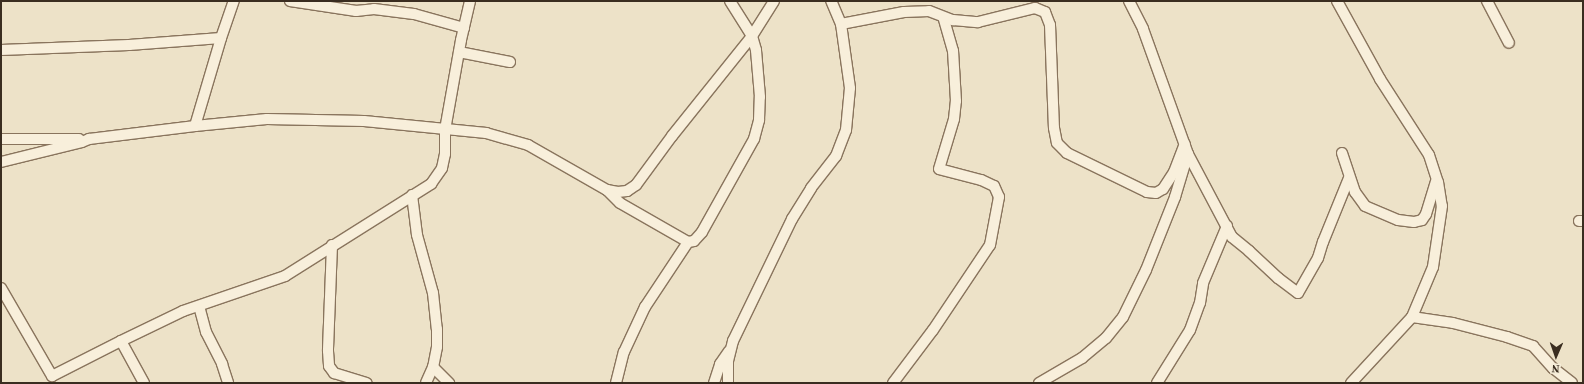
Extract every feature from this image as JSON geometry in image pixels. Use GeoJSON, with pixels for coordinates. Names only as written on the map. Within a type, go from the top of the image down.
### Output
{"type":"FeatureCollection","features":[{"type":"Feature","properties":{"kind":"street"},"geometry":{"type":"LineString","coordinates":[[195,126],[221,38],[234,1]]}},
{"type":"Feature","properties":{"kind":"street"},"geometry":{"type":"LineString","coordinates":[[290,1],[356,11],[374,9],[414,14],[464,28]]}},
{"type":"Feature","properties":{"kind":"street"},"geometry":{"type":"LineString","coordinates":[[1,288],[53,379],[121,341],[183,311],[285,276],[431,184],[442,168],[445,154],[445,130],[470,1]]}},
{"type":"Feature","properties":{"kind":"street"},"geometry":{"type":"LineString","coordinates":[[1,139],[89,139],[195,126],[275,119],[364,121],[486,133],[528,146],[607,190],[620,203],[688,242],[694,241],[702,232],[754,138],[759,120],[760,97],[756,50],[752,36],[730,1]]}},
{"type":"Feature","properties":{"kind":"street"},"geometry":{"type":"LineString","coordinates":[[607,190],[618,192],[627,191],[636,185],[672,136],[752,36],[774,1]]}},
{"type":"Feature","properties":{"kind":"street"},"geometry":{"type":"LineString","coordinates":[[714,383],[720,364],[732,345],[792,219],[811,188],[836,156],[846,130],[850,88],[841,24],[832,1]]}},
{"type":"Feature","properties":{"kind":"street"},"geometry":{"type":"LineString","coordinates":[[916,1],[919,12]]}},
{"type":"Feature","properties":{"kind":"street"},"geometry":{"type":"LineString","coordinates":[[1129,1],[1143,29],[1187,149],[1232,237],[1278,278],[1298,293],[1318,258],[1349,178]]}},
{"type":"Feature","properties":{"kind":"street"},"geometry":{"type":"LineString","coordinates":[[1337,1],[1380,79],[1429,155],[1436,177],[1442,206],[1433,267],[1412,317],[1351,383]]}},
{"type":"Feature","properties":{"kind":"street"},"geometry":{"type":"LineString","coordinates":[[1487,1],[1509,43]]}},
{"type":"Feature","properties":{"kind":"street"},"geometry":{"type":"LineString","coordinates":[[841,24],[904,12],[929,12],[953,20],[978,22],[1034,5],[1045,12],[1050,25],[1054,128],[1057,143],[1067,153],[1147,192],[1156,193],[1163,189],[1187,149]]}},
{"type":"Feature","properties":{"kind":"street"},"geometry":{"type":"LineString","coordinates":[[893,383],[933,330],[990,246],[999,197],[994,186],[981,180],[939,169],[954,119],[956,101],[954,57],[949,31],[944,17]]}},
{"type":"Feature","properties":{"kind":"street"},"geometry":{"type":"LineString","coordinates":[[1,50],[221,38]]}},
{"type":"Feature","properties":{"kind":"street"},"geometry":{"type":"LineString","coordinates":[[459,52],[510,62]]}},
{"type":"Feature","properties":{"kind":"street"},"geometry":{"type":"LineString","coordinates":[[1,162],[89,139]]}},
{"type":"Feature","properties":{"kind":"street"},"geometry":{"type":"LineString","coordinates":[[1039,383],[1082,358],[1106,338],[1123,317],[1146,270],[1174,197],[1187,149]]}},
{"type":"Feature","properties":{"kind":"street"},"geometry":{"type":"LineString","coordinates":[[1342,153],[1349,178],[1355,192],[1365,206],[1398,220],[1414,222],[1422,220],[1426,214],[1436,177]]}},
{"type":"Feature","properties":{"kind":"street"},"geometry":{"type":"LineString","coordinates":[[412,195],[417,234],[434,300],[437,329],[437,348],[433,367],[426,383]]}},
{"type":"Feature","properties":{"kind":"street"},"geometry":{"type":"LineString","coordinates":[[1157,383],[1190,330],[1200,303],[1203,283],[1227,226]]}},
{"type":"Feature","properties":{"kind":"street"},"geometry":{"type":"LineString","coordinates":[[616,383],[624,352],[645,307],[676,263],[688,242]]}},
{"type":"Feature","properties":{"kind":"street"},"geometry":{"type":"LineString","coordinates":[[332,245],[328,351],[330,366],[334,373],[366,383]]}},
{"type":"Feature","properties":{"kind":"street"},"geometry":{"type":"LineString","coordinates":[[199,306],[206,332],[222,364],[228,383]]}},
{"type":"Feature","properties":{"kind":"street"},"geometry":{"type":"LineString","coordinates":[[1412,317],[1453,323],[1507,337],[1534,346],[1553,368],[1572,383]]}},
{"type":"Feature","properties":{"kind":"street"},"geometry":{"type":"LineString","coordinates":[[121,341],[144,383]]}},
{"type":"Feature","properties":{"kind":"street"},"geometry":{"type":"LineString","coordinates":[[728,383],[728,361],[732,345]]}},
{"type":"Feature","properties":{"kind":"street"},"geometry":{"type":"LineString","coordinates":[[433,367],[448,383]]}}]}
